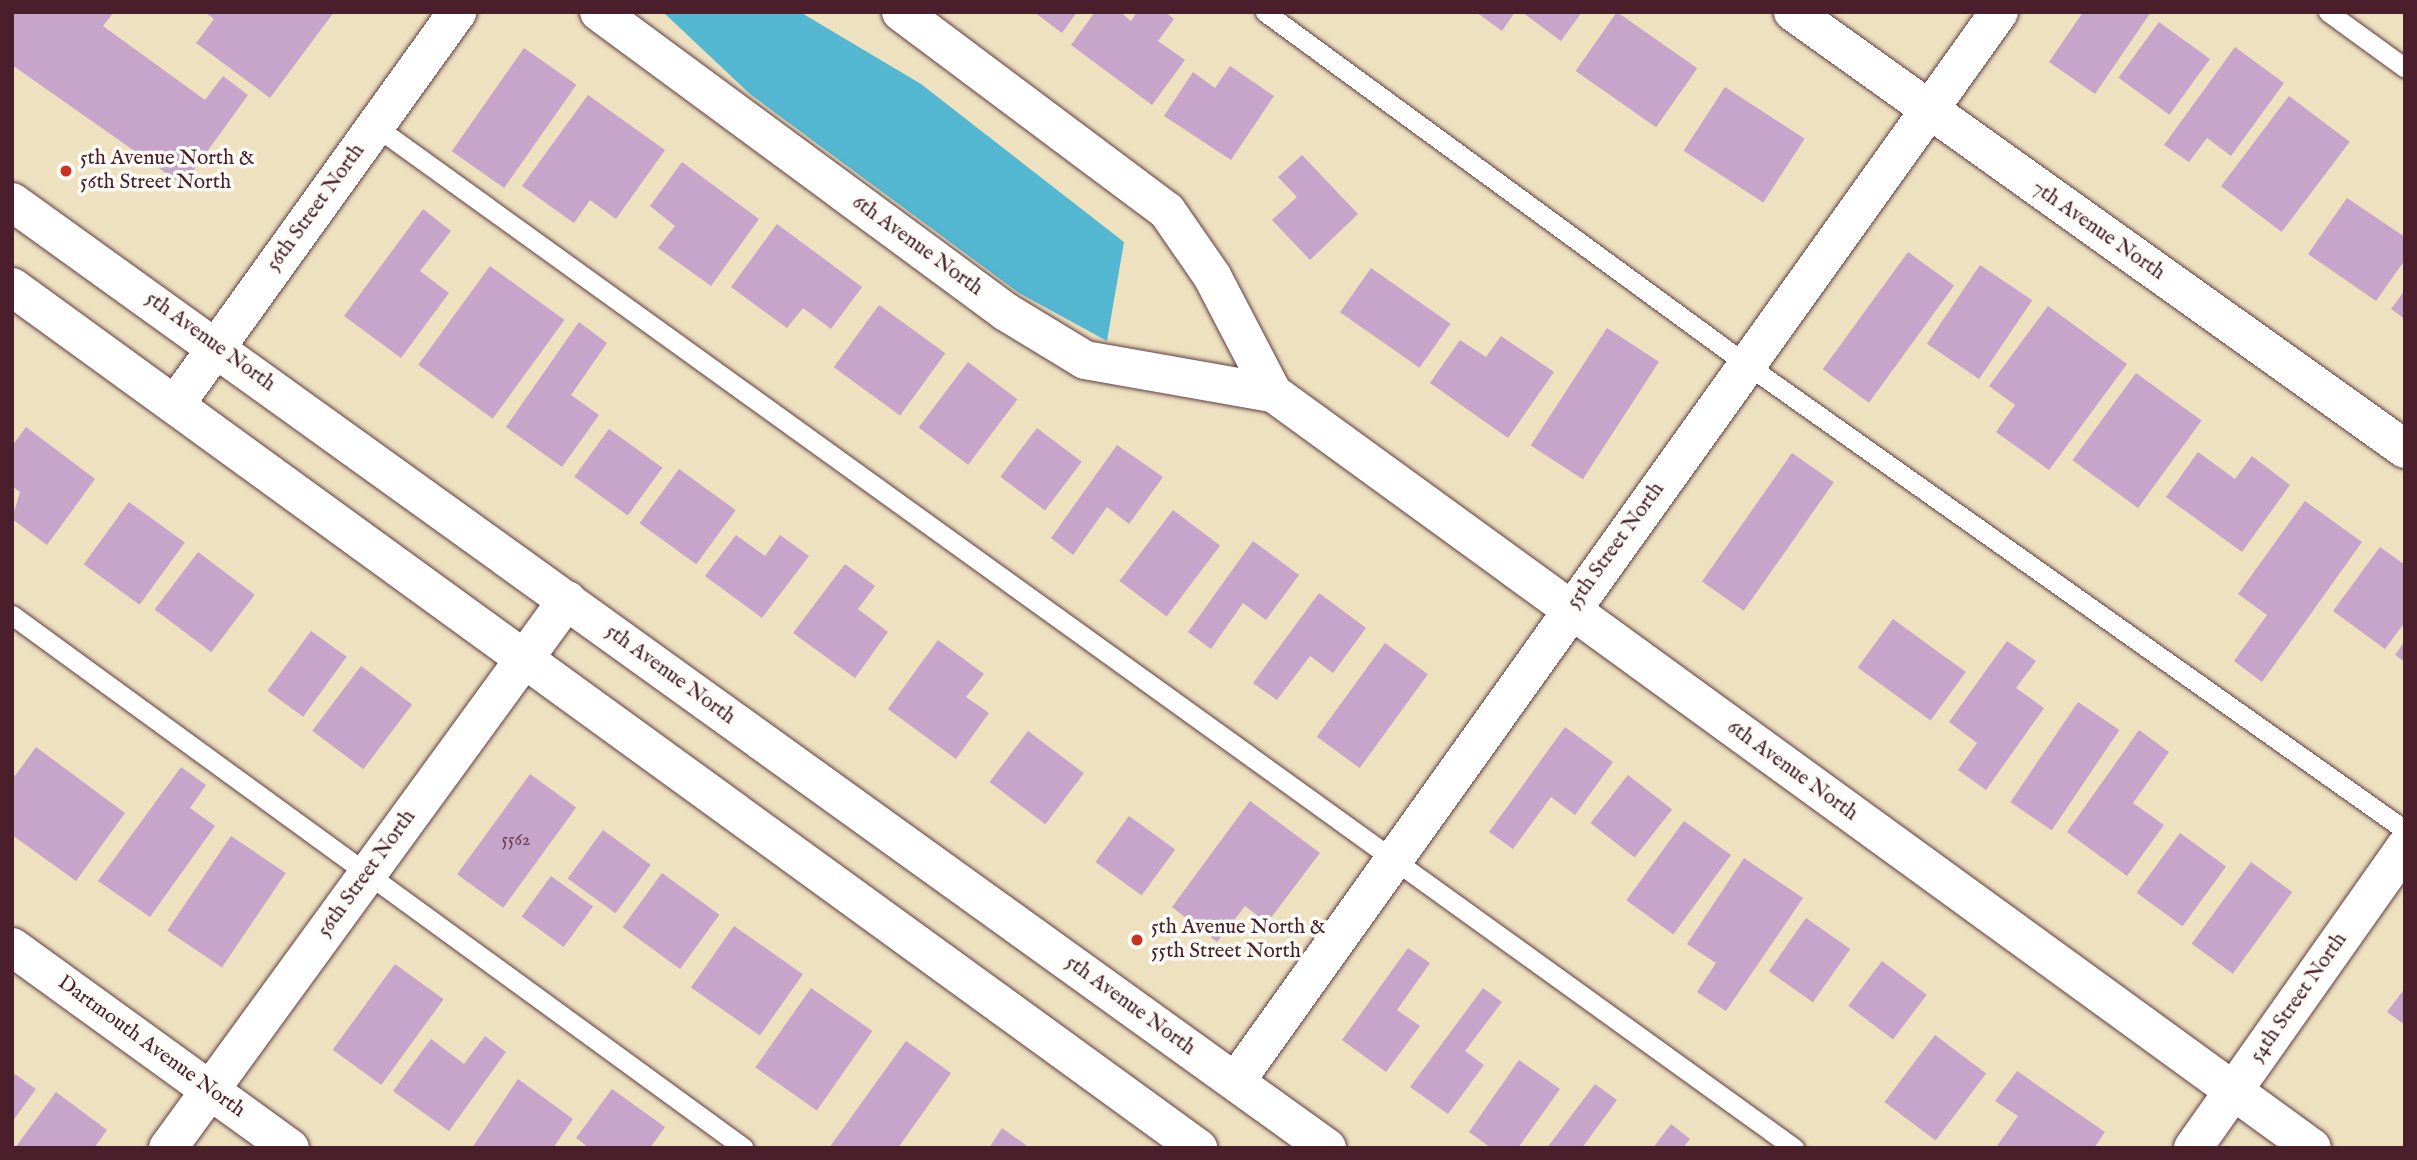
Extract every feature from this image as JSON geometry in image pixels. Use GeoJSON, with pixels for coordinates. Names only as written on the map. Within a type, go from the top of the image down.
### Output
{"type":"FeatureCollection","features":[{"type":"Feature","properties":{"kind":"street","name":"56th Street North"},"geometry":{"type":"LineString","coordinates":[[175,405],[457,12]]}},
{"type":"Feature","properties":{"kind":"street","name":"6th Avenue North"},"geometry":{"type":"LineString","coordinates":[[599,12],[1006,312],[1084,360],[1273,393],[2312,1148]]}},
{"type":"Feature","properties":{"kind":"street","name":"6th Avenue North"},"geometry":{"type":"LineString","coordinates":[[901,12],[1167,211],[1212,276],[1273,393]]}},
{"type":"Feature","properties":{"kind":"street","name":"7th Avenue North"},"geometry":{"type":"LineString","coordinates":[[1793,12],[2405,449]]}},
{"type":"Feature","properties":{"kind":"street","name":"55th Street North"},"geometry":{"type":"LineString","coordinates":[[1236,1081],[1999,12]]}},
{"type":"Feature","properties":{"kind":"street","name":"5th Avenue North"},"geometry":{"type":"LineString","coordinates":[[12,202],[217,346],[1327,1148]]}},
{"type":"Feature","properties":{"kind":"street"},"geometry":{"type":"LineString","coordinates":[[12,286],[1193,1147]]}},
{"type":"Feature","properties":{"kind":"street","name":"56th Street North"},"geometry":{"type":"LineString","coordinates":[[168,1148],[567,600]]}},
{"type":"Feature","properties":{"kind":"street","name":"54th Street North"},"geometry":{"type":"LineString","coordinates":[[2193,1148],[2405,847]]}},
{"type":"Feature","properties":{"kind":"street","name":"Dartmouth Avenue North"},"geometry":{"type":"LineString","coordinates":[[12,947],[290,1148]]}},
{"type":"Feature","properties":{"kind":"lane"},"geometry":{"type":"LineString","coordinates":[[1265,12],[1746,364],[2405,830]]}},
{"type":"Feature","properties":{"kind":"lane"},"geometry":{"type":"LineString","coordinates":[[2328,12],[2405,68]]}},
{"type":"Feature","properties":{"kind":"lane"},"geometry":{"type":"LineString","coordinates":[[375,126],[1794,1148]]}},
{"type":"Feature","properties":{"kind":"lane"},"geometry":{"type":"LineString","coordinates":[[12,615],[365,876],[744,1148]]}},
{"type":"Feature","properties":{"kind":"water"},"geometry":{"type":"Polygon","coordinates":[[[663,12],[800,12],[921,84],[1124,242],[1107,341],[1019,293],[750,94],[663,12]]]}},
{"type":"Feature","properties":{"kind":"building"},"geometry":{"type":"Polygon","coordinates":[[[12,12],[114,12],[103,26],[205,100],[223,76],[248,95],[183,185],[12,65],[12,12]]]}},
{"type":"Feature","properties":{"kind":"building"},"geometry":{"type":"Polygon","coordinates":[[[205,12],[334,12],[270,98],[196,43],[214,19],[205,12]]]}},
{"type":"Feature","properties":{"kind":"building"},"geometry":{"type":"Polygon","coordinates":[[[1034,12],[1077,12],[1062,33],[1034,12]]]}},
{"type":"Feature","properties":{"kind":"building"},"geometry":{"type":"Polygon","coordinates":[[[1095,12],[1120,12],[1131,21],[1137,12],[1165,12],[1174,19],[1158,41],[1185,60],[1152,105],[1071,45],[1095,12]]]}},
{"type":"Feature","properties":{"kind":"building"},"geometry":{"type":"Polygon","coordinates":[[[1476,12],[1515,12],[1502,31],[1476,12]]]}},
{"type":"Feature","properties":{"kind":"building"},"geometry":{"type":"Polygon","coordinates":[[[1522,12],[1582,12],[1561,41],[1522,12]]]}},
{"type":"Feature","properties":{"kind":"building"},"geometry":{"type":"Polygon","coordinates":[[[1617,12],[1697,68],[1656,127],[1576,71],[1617,12]]]}},
{"type":"Feature","properties":{"kind":"building"},"geometry":{"type":"Polygon","coordinates":[[[2083,12],[2151,12],[2095,94],[2049,62],[2083,12]]]}},
{"type":"Feature","properties":{"kind":"building"},"geometry":{"type":"Polygon","coordinates":[[[2159,22],[2210,59],[2169,115],[2118,78],[2159,22]]]}},
{"type":"Feature","properties":{"kind":"building"},"geometry":{"type":"Polygon","coordinates":[[[2235,47],[2284,83],[2231,156],[2207,138],[2189,162],[2164,145],[2235,47]]]}},
{"type":"Feature","properties":{"kind":"building"},"geometry":{"type":"Polygon","coordinates":[[[524,48],[576,85],[504,188],[452,151],[524,48]]]}},
{"type":"Feature","properties":{"kind":"building"},"geometry":{"type":"Polygon","coordinates":[[[1230,66],[1274,96],[1231,160],[1164,116],[1193,72],[1215,88],[1230,66]]]}},
{"type":"Feature","properties":{"kind":"building"},"geometry":{"type":"Polygon","coordinates":[[[1725,87],[1805,139],[1763,202],[1684,151],[1725,87]]]}},
{"type":"Feature","properties":{"kind":"building"},"geometry":{"type":"Polygon","coordinates":[[[588,95],[665,150],[616,219],[590,200],[574,223],[522,186],[588,95]]]}},
{"type":"Feature","properties":{"kind":"building"},"geometry":{"type":"Polygon","coordinates":[[[2289,96],[2350,142],[2282,232],[2221,186],[2289,96]]]}},
{"type":"Feature","properties":{"kind":"building"},"geometry":{"type":"Polygon","coordinates":[[[1302,155],[1358,214],[1310,260],[1272,220],[1297,197],[1278,177],[1302,155]]]}},
{"type":"Feature","properties":{"kind":"building"},"geometry":{"type":"Polygon","coordinates":[[[682,162],[759,219],[711,286],[658,248],[675,226],[650,206],[682,162]]]}},
{"type":"Feature","properties":{"kind":"building"},"geometry":{"type":"Polygon","coordinates":[[[2347,198],[2405,237],[2405,260],[2376,301],[2308,254],[2347,198]]]}},
{"type":"Feature","properties":{"kind":"building"},"geometry":{"type":"Polygon","coordinates":[[[423,209],[451,231],[420,271],[449,293],[401,358],[344,316],[423,209]]]}},
{"type":"Feature","properties":{"kind":"building"},"geometry":{"type":"Polygon","coordinates":[[[777,224],[862,287],[831,329],[803,308],[787,328],[731,287],[777,224]]]}},
{"type":"Feature","properties":{"kind":"building"},"geometry":{"type":"Polygon","coordinates":[[[1908,252],[1954,286],[1869,403],[1823,369],[1908,252]]]}},
{"type":"Feature","properties":{"kind":"building"},"geometry":{"type":"Polygon","coordinates":[[[1980,265],[2032,300],[1979,379],[1927,344],[1980,265]]]}},
{"type":"Feature","properties":{"kind":"building"},"geometry":{"type":"Polygon","coordinates":[[[490,266],[564,320],[493,419],[418,365],[490,266]]]}},
{"type":"Feature","properties":{"kind":"building"},"geometry":{"type":"Polygon","coordinates":[[[1371,268],[1450,324],[1419,368],[1340,312],[1371,268]]]}},
{"type":"Feature","properties":{"kind":"building"},"geometry":{"type":"Polygon","coordinates":[[[2405,290],[2405,319],[2391,309],[2405,290]]]}},
{"type":"Feature","properties":{"kind":"building"},"geometry":{"type":"Polygon","coordinates":[[[879,305],[945,353],[900,415],[834,367],[879,305]]]}},
{"type":"Feature","properties":{"kind":"building"},"geometry":{"type":"Polygon","coordinates":[[[2048,306],[2127,364],[2049,470],[1996,432],[2015,405],[1989,386],[2048,306]]]}},
{"type":"Feature","properties":{"kind":"building"},"geometry":{"type":"Polygon","coordinates":[[[579,322],[607,343],[571,395],[599,415],[562,467],[506,427],[579,322]]]}},
{"type":"Feature","properties":{"kind":"building"},"geometry":{"type":"Polygon","coordinates":[[[1607,328],[1659,362],[1583,479],[1531,445],[1607,328]]]}},
{"type":"Feature","properties":{"kind":"building"},"geometry":{"type":"Polygon","coordinates":[[[1501,336],[1554,372],[1508,438],[1430,383],[1460,340],[1486,357],[1501,336]]]}},
{"type":"Feature","properties":{"kind":"building"},"geometry":{"type":"Polygon","coordinates":[[[968,362],[1018,399],[968,465],[919,427],[968,362]]]}},
{"type":"Feature","properties":{"kind":"building"},"geometry":{"type":"Polygon","coordinates":[[[2136,373],[2202,421],[2138,508],[2073,460],[2136,373]]]}},
{"type":"Feature","properties":{"kind":"building"},"geometry":{"type":"Polygon","coordinates":[[[26,427],[95,479],[47,545],[12,519],[20,492],[12,486],[12,446],[26,427]]]}},
{"type":"Feature","properties":{"kind":"building"},"geometry":{"type":"Polygon","coordinates":[[[1037,428],[1082,462],[1045,510],[1000,477],[1037,428]]]}},
{"type":"Feature","properties":{"kind":"building"},"geometry":{"type":"Polygon","coordinates":[[[609,429],[662,468],[628,516],[574,477],[609,429]]]}},
{"type":"Feature","properties":{"kind":"building"},"geometry":{"type":"Polygon","coordinates":[[[1117,445],[1163,477],[1129,524],[1107,507],[1073,555],[1051,538],[1117,445]]]}},
{"type":"Feature","properties":{"kind":"building"},"geometry":{"type":"Polygon","coordinates":[[[2198,452],[2235,479],[2252,456],[2290,485],[2242,552],[2166,497],[2198,452]]]}},
{"type":"Feature","properties":{"kind":"building"},"geometry":{"type":"Polygon","coordinates":[[[1792,453],[1834,482],[1744,611],[1702,582],[1792,453]]]}},
{"type":"Feature","properties":{"kind":"building"},"geometry":{"type":"Polygon","coordinates":[[[679,469],[736,510],[696,564],[640,523],[679,469]]]}},
{"type":"Feature","properties":{"kind":"building"},"geometry":{"type":"Polygon","coordinates":[[[2305,501],[2362,542],[2262,682],[2234,661],[2267,615],[2238,594],[2305,501]]]}},
{"type":"Feature","properties":{"kind":"building"},"geometry":{"type":"Polygon","coordinates":[[[129,502],[185,543],[140,605],[84,564],[129,502]]]}},
{"type":"Feature","properties":{"kind":"building"},"geometry":{"type":"Polygon","coordinates":[[[1173,510],[1220,546],[1167,617],[1119,581],[1173,510]]]}},
{"type":"Feature","properties":{"kind":"building"},"geometry":{"type":"Polygon","coordinates":[[[736,535],[765,556],[780,535],[809,556],[762,618],[705,576],[736,535]]]}},
{"type":"Feature","properties":{"kind":"building"},"geometry":{"type":"Polygon","coordinates":[[[1253,541],[1299,575],[1266,620],[1243,603],[1211,649],[1188,632],[1253,541]]]}},
{"type":"Feature","properties":{"kind":"building"},"geometry":{"type":"Polygon","coordinates":[[[2380,547],[2405,565],[2405,622],[2385,649],[2333,611],[2380,547]]]}},
{"type":"Feature","properties":{"kind":"building"},"geometry":{"type":"Polygon","coordinates":[[[198,552],[255,595],[211,652],[155,610],[198,552]]]}},
{"type":"Feature","properties":{"kind":"building"},"geometry":{"type":"Polygon","coordinates":[[[845,564],[875,586],[858,609],[888,632],[855,678],[793,633],[845,564]]]}},
{"type":"Feature","properties":{"kind":"building"},"geometry":{"type":"Polygon","coordinates":[[[1319,593],[1366,628],[1333,673],[1310,656],[1277,700],[1253,683],[1319,593]]]}},
{"type":"Feature","properties":{"kind":"building"},"geometry":{"type":"Polygon","coordinates":[[[1893,619],[1966,672],[1931,720],[1858,668],[1893,619]]]}},
{"type":"Feature","properties":{"kind":"building"},"geometry":{"type":"Polygon","coordinates":[[[311,631],[347,657],[303,717],[268,691],[311,631]]]}},
{"type":"Feature","properties":{"kind":"building"},"geometry":{"type":"Polygon","coordinates":[[[938,640],[984,674],[966,697],[989,713],[956,759],[888,709],[938,640]]]}},
{"type":"Feature","properties":{"kind":"building"},"geometry":{"type":"Polygon","coordinates":[[[2007,641],[2036,661],[2016,688],[2044,708],[1986,790],[1958,770],[1977,743],[1949,722],[2007,641]]]}},
{"type":"Feature","properties":{"kind":"building"},"geometry":{"type":"Polygon","coordinates":[[[2405,641],[2405,662],[2395,655],[2405,641]]]}},
{"type":"Feature","properties":{"kind":"building"},"geometry":{"type":"Polygon","coordinates":[[[1385,643],[1428,674],[1360,768],[1317,737],[1385,643]]]}},
{"type":"Feature","properties":{"kind":"building"},"geometry":{"type":"Polygon","coordinates":[[[361,666],[412,705],[363,769],[312,731],[361,666]]]}},
{"type":"Feature","properties":{"kind":"building"},"geometry":{"type":"Polygon","coordinates":[[[2078,702],[2119,730],[2052,830],[2010,802],[2078,702]]]}},
{"type":"Feature","properties":{"kind":"building"},"geometry":{"type":"Polygon","coordinates":[[[1565,727],[1613,762],[1575,815],[1551,797],[1513,849],[1489,832],[1565,727]]]}},
{"type":"Feature","properties":{"kind":"building"},"geometry":{"type":"Polygon","coordinates":[[[2139,730],[2169,752],[2133,803],[2164,825],[2127,876],[2067,832],[2139,730]]]}},
{"type":"Feature","properties":{"kind":"building"},"geometry":{"type":"Polygon","coordinates":[[[1028,731],[1084,773],[1045,824],[989,782],[1028,731]]]}},
{"type":"Feature","properties":{"kind":"building"},"geometry":{"type":"Polygon","coordinates":[[[36,747],[125,813],[76,881],[12,835],[12,780],[36,747]]]}},
{"type":"Feature","properties":{"kind":"building"},"geometry":{"type":"Polygon","coordinates":[[[181,767],[206,785],[190,808],[215,826],[150,917],[98,881],[181,767]]]}},
{"type":"Feature","properties":{"kind":"building"},"geometry":{"type":"Polygon","coordinates":[[[530,774],[576,808],[503,908],[457,874],[530,774]]]}},
{"type":"Feature","properties":{"kind":"building"},"geometry":{"type":"Polygon","coordinates":[[[1628,775],[1672,809],[1635,858],[1590,823],[1628,775]]]}},
{"type":"Feature","properties":{"kind":"building"},"geometry":{"type":"Polygon","coordinates":[[[1250,801],[1320,853],[1267,923],[1245,906],[1217,942],[1172,907],[1250,801]]]}},
{"type":"Feature","properties":{"kind":"building"},"geometry":{"type":"Polygon","coordinates":[[[1129,816],[1175,850],[1142,896],[1095,862],[1129,816]]]}},
{"type":"Feature","properties":{"kind":"building"},"geometry":{"type":"Polygon","coordinates":[[[1684,821],[1731,855],[1673,934],[1626,900],[1684,821]]]}},
{"type":"Feature","properties":{"kind":"building"},"geometry":{"type":"Polygon","coordinates":[[[603,830],[651,865],[615,913],[568,879],[603,830]]]}},
{"type":"Feature","properties":{"kind":"building"},"geometry":{"type":"Polygon","coordinates":[[[2180,833],[2226,867],[2183,926],[2137,893],[2180,833]]]}},
{"type":"Feature","properties":{"kind":"building"},"geometry":{"type":"Polygon","coordinates":[[[231,836],[286,873],[222,967],[167,931],[231,836]]]}},
{"type":"Feature","properties":{"kind":"building"},"geometry":{"type":"Polygon","coordinates":[[[1744,858],[1803,898],[1726,1011],[1697,992],[1716,963],[1687,944],[1744,858]]]}},
{"type":"Feature","properties":{"kind":"building"},"geometry":{"type":"Polygon","coordinates":[[[2251,862],[2292,892],[2233,974],[2192,944],[2251,862]]]}},
{"type":"Feature","properties":{"kind":"building"},"geometry":{"type":"Polygon","coordinates":[[[662,873],[719,915],[680,969],[623,927],[662,873]]]}},
{"type":"Feature","properties":{"kind":"building"},"geometry":{"type":"Polygon","coordinates":[[[551,876],[593,907],[564,947],[522,916],[551,876]]]}},
{"type":"Feature","properties":{"kind":"building"},"geometry":{"type":"Polygon","coordinates":[[[1806,918],[1850,949],[1813,1002],[1769,971],[1806,918]]]}},
{"type":"Feature","properties":{"kind":"building"},"geometry":{"type":"Polygon","coordinates":[[[734,926],[803,974],[760,1036],[691,987],[734,926]]]}},
{"type":"Feature","properties":{"kind":"building"},"geometry":{"type":"Polygon","coordinates":[[[1408,948],[1430,963],[1397,1010],[1420,1026],[1386,1072],[1342,1040],[1408,948]]]}},
{"type":"Feature","properties":{"kind":"building"},"geometry":{"type":"Polygon","coordinates":[[[1882,961],[1927,995],[1893,1039],[1848,1006],[1882,961]]]}},
{"type":"Feature","properties":{"kind":"building"},"geometry":{"type":"Polygon","coordinates":[[[395,964],[444,999],[381,1085],[333,1050],[395,964]]]}},
{"type":"Feature","properties":{"kind":"building"},"geometry":{"type":"Polygon","coordinates":[[[811,988],[872,1031],[817,1110],[755,1067],[811,988]]]}},
{"type":"Feature","properties":{"kind":"building"},"geometry":{"type":"Polygon","coordinates":[[[1483,988],[1502,1002],[1465,1051],[1484,1065],[1448,1114],[1410,1087],[1483,988]]]}},
{"type":"Feature","properties":{"kind":"building"},"geometry":{"type":"Polygon","coordinates":[[[2405,988],[2405,1025],[2387,1012],[2405,988]]]}},
{"type":"Feature","properties":{"kind":"building"},"geometry":{"type":"Polygon","coordinates":[[[1935,1035],[1986,1074],[1936,1141],[1884,1102],[1935,1035]]]}},
{"type":"Feature","properties":{"kind":"building"},"geometry":{"type":"Polygon","coordinates":[[[485,1036],[506,1052],[449,1131],[393,1091],[431,1039],[464,1064],[485,1036]]]}},
{"type":"Feature","properties":{"kind":"building"},"geometry":{"type":"Polygon","coordinates":[[[906,1041],[951,1073],[898,1148],[829,1148],[906,1041]]]}},
{"type":"Feature","properties":{"kind":"building"},"geometry":{"type":"Polygon","coordinates":[[[1519,1060],[1560,1089],[1518,1148],[1491,1148],[1469,1132],[1519,1060]]]}},
{"type":"Feature","properties":{"kind":"building"},"geometry":{"type":"Polygon","coordinates":[[[2017,1071],[2105,1132],[2094,1148],[1997,1146],[2018,1116],[1995,1101],[2017,1071]]]}},
{"type":"Feature","properties":{"kind":"building"},"geometry":{"type":"Polygon","coordinates":[[[12,1072],[36,1089],[12,1122],[12,1072]]]}},
{"type":"Feature","properties":{"kind":"building"},"geometry":{"type":"Polygon","coordinates":[[[518,1079],[573,1119],[553,1148],[472,1148],[518,1079]]]}},
{"type":"Feature","properties":{"kind":"building"},"geometry":{"type":"Polygon","coordinates":[[[1595,1084],[1617,1100],[1582,1148],[1547,1148],[1595,1084]]]}},
{"type":"Feature","properties":{"kind":"building"},"geometry":{"type":"Polygon","coordinates":[[[612,1089],[665,1127],[650,1148],[589,1148],[576,1138],[612,1089]]]}},
{"type":"Feature","properties":{"kind":"building"},"geometry":{"type":"Polygon","coordinates":[[[56,1092],[107,1130],[94,1148],[15,1148],[56,1092]]]}},
{"type":"Feature","properties":{"kind":"building"},"geometry":{"type":"Polygon","coordinates":[[[1671,1124],[1690,1139],[1683,1148],[1653,1148],[1671,1124]]]}},
{"type":"Feature","properties":{"kind":"building"},"geometry":{"type":"Polygon","coordinates":[[[1002,1128],[1030,1148],[989,1148],[1002,1128]]]}},
{"type":"Feature","properties":{"kind":"place","name":"5th Avenue North & 56th Street North"},"geometry":{"type":"Point","coordinates":[66,171]}},
{"type":"Feature","properties":{"kind":"place","name":"5th Avenue North & 55th Street North"},"geometry":{"type":"Point","coordinates":[1137,940]}}]}
